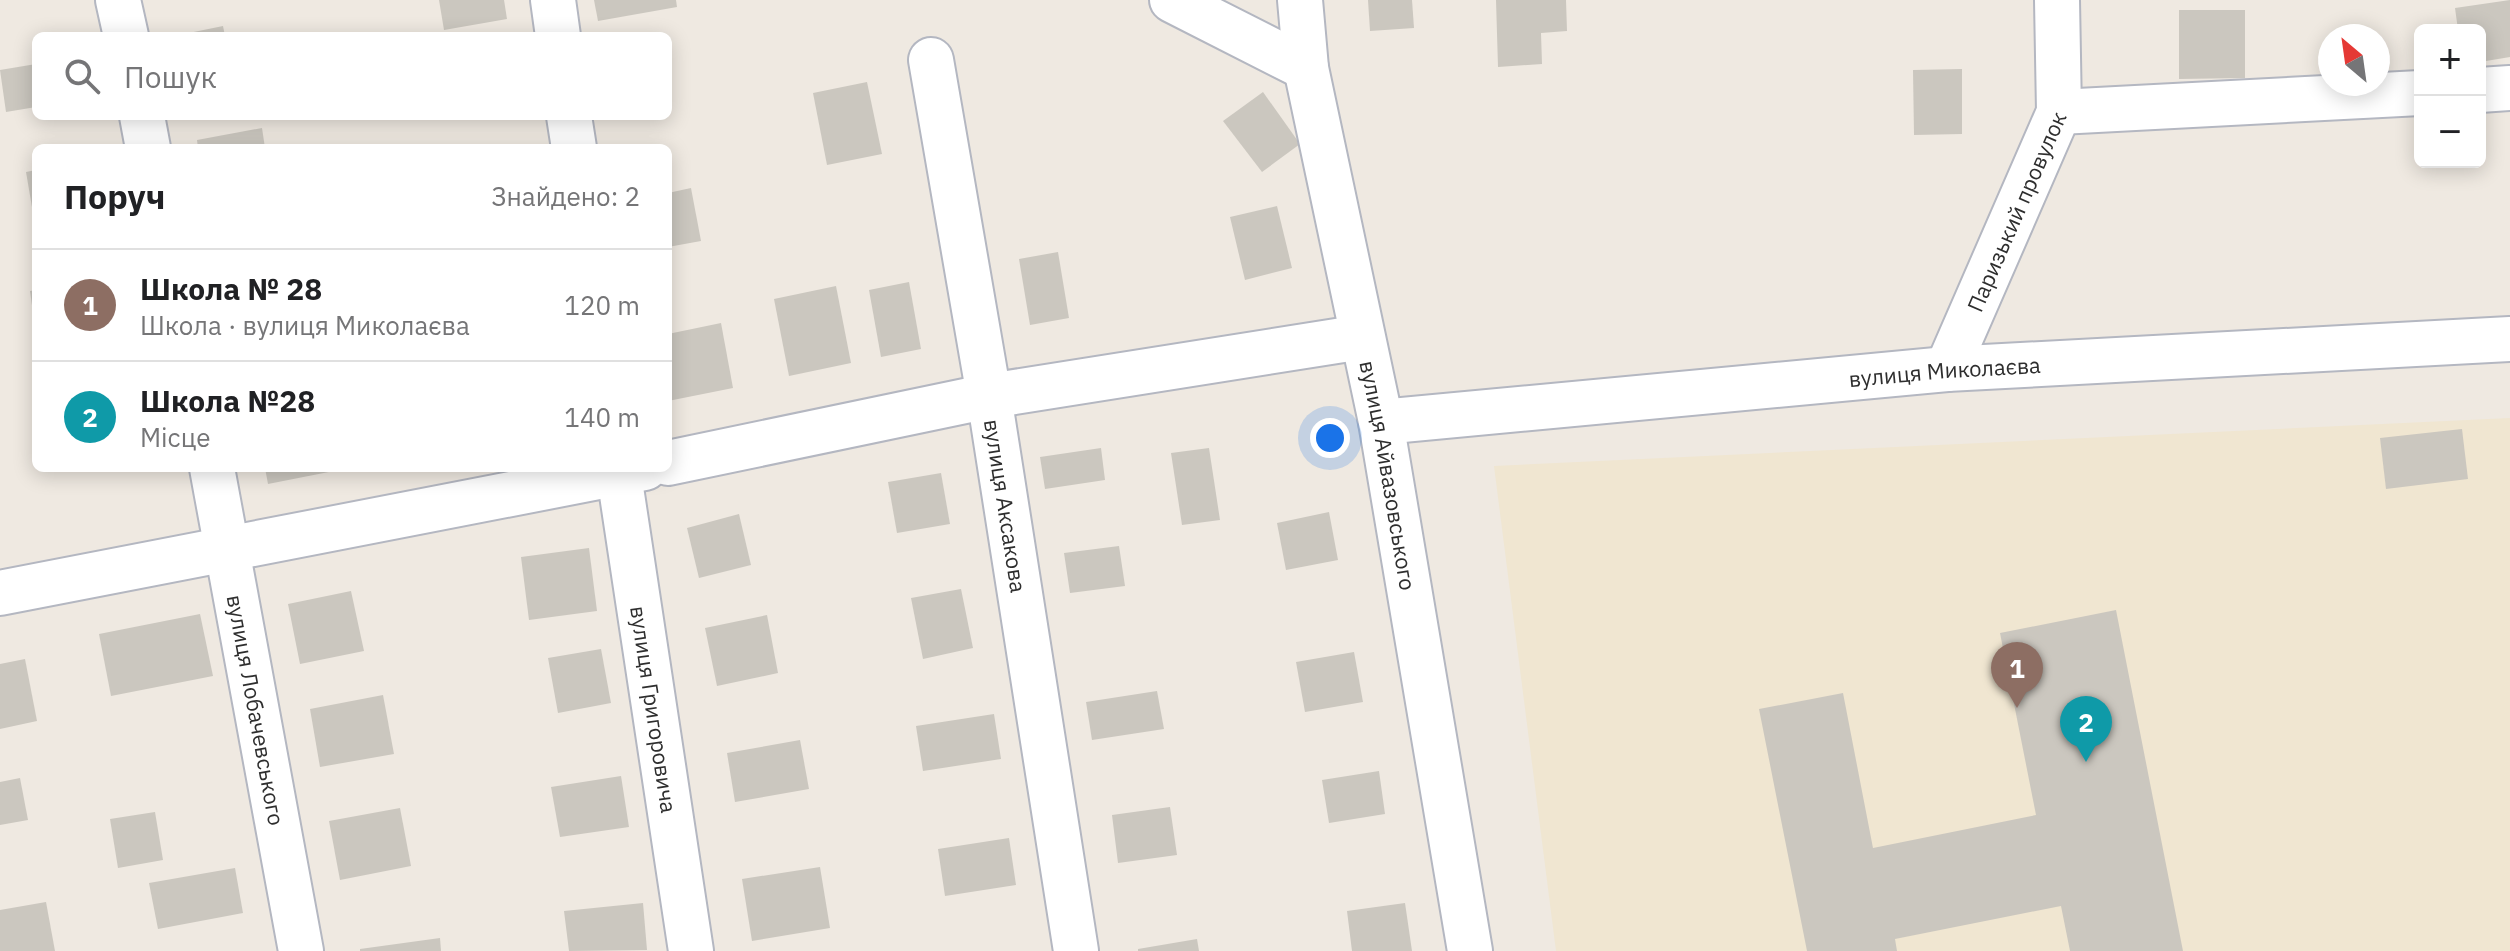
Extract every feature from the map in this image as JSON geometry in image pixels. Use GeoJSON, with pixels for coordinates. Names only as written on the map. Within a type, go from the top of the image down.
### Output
{"type":"FeatureCollection","features":[{"type":"Feature","properties":{"kind":"street"},"geometry":{"type":"LineString","coordinates":[[118,0],[125,32]]}},
{"type":"Feature","properties":{"kind":"street"},"geometry":{"type":"LineString","coordinates":[[553,0],[557,32]]}},
{"type":"Feature","properties":{"kind":"street"},"geometry":{"type":"LineString","coordinates":[[1172,0],[1306,68]]}},
{"type":"Feature","properties":{"kind":"street","name":"вулиця Айвазовського"},"geometry":{"type":"LineString","coordinates":[[1300,0],[1306,68],[1381,422],[1470,951]]}},
{"type":"Feature","properties":{"kind":"street","name":"Паризький провулок"},"geometry":{"type":"LineString","coordinates":[[1947,369],[2059,112],[2057,0]]}},
{"type":"Feature","properties":{"kind":"street","name":"вулиця Аксакова"},"geometry":{"type":"LineString","coordinates":[[931,60],[989,396],[1076,951]]}},
{"type":"Feature","properties":{"kind":"street"},"geometry":{"type":"LineString","coordinates":[[2486,90],[2510,88]]}},
{"type":"Feature","properties":{"kind":"street"},"geometry":{"type":"LineString","coordinates":[[2059,112],[2414,93]]}},
{"type":"Feature","properties":{"kind":"street"},"geometry":{"type":"LineString","coordinates":[[143,120],[147,144]]}},
{"type":"Feature","properties":{"kind":"street"},"geometry":{"type":"LineString","coordinates":[[570,120],[573,144]]}},
{"type":"Feature","properties":{"kind":"street"},"geometry":{"type":"LineString","coordinates":[[672,462],[989,396],[1362,337]]}},
{"type":"Feature","properties":{"kind":"street","name":"вулиця Миколаєва"},"geometry":{"type":"LineString","coordinates":[[1381,422],[1947,369],[2510,339]]}},
{"type":"Feature","properties":{"kind":"street","name":"вулиця Лобачевського"},"geometry":{"type":"LineString","coordinates":[[213,472],[301,951]]}},
{"type":"Feature","properties":{"kind":"street"},"geometry":{"type":"LineString","coordinates":[[0,593],[617,472]]}},
{"type":"Feature","properties":{"kind":"street","name":"вулиця Григоровича"},"geometry":{"type":"LineString","coordinates":[[627,472],[691,951]]}},
{"type":"Feature","properties":{"kind":"shaded area"},"geometry":{"type":"Polygon","coordinates":[[[2510,418],[2510,951],[1556,951],[1494,466],[2510,418]]]}},
{"type":"Feature","properties":{"kind":"building"},"geometry":{"type":"Polygon","coordinates":[[[439,0],[504,0],[507,19],[444,30],[439,0]]]}},
{"type":"Feature","properties":{"kind":"building"},"geometry":{"type":"Polygon","coordinates":[[[594,0],[676,0],[677,7],[598,21],[594,0]]]}},
{"type":"Feature","properties":{"kind":"building"},"geometry":{"type":"Polygon","coordinates":[[[1368,0],[1412,0],[1414,28],[1370,31],[1368,0]]]}},
{"type":"Feature","properties":{"kind":"building"},"geometry":{"type":"Polygon","coordinates":[[[1496,0],[1566,0],[1567,31],[1541,33],[1542,64],[1498,67],[1496,0]]]}},
{"type":"Feature","properties":{"kind":"building"},"geometry":{"type":"Polygon","coordinates":[[[2510,0],[2510,57],[2486,61],[2486,24],[2457,24],[2455,8],[2510,0]]]}},
{"type":"Feature","properties":{"kind":"building"},"geometry":{"type":"Polygon","coordinates":[[[2179,10],[2245,10],[2245,78],[2179,79],[2179,10]]]}},
{"type":"Feature","properties":{"kind":"building"},"geometry":{"type":"Polygon","coordinates":[[[223,26],[224,32],[194,32],[223,26]]]}},
{"type":"Feature","properties":{"kind":"building"},"geometry":{"type":"Polygon","coordinates":[[[32,65],[32,108],[6,112],[0,70],[32,65]]]}},
{"type":"Feature","properties":{"kind":"building"},"geometry":{"type":"Polygon","coordinates":[[[1962,69],[1962,134],[1914,135],[1913,70],[1962,69]]]}},
{"type":"Feature","properties":{"kind":"building"},"geometry":{"type":"Polygon","coordinates":[[[867,82],[882,154],[827,165],[813,93],[867,82]]]}},
{"type":"Feature","properties":{"kind":"building"},"geometry":{"type":"Polygon","coordinates":[[[1263,92],[1300,144],[1262,172],[1223,121],[1263,92]]]}},
{"type":"Feature","properties":{"kind":"building"},"geometry":{"type":"Polygon","coordinates":[[[262,128],[264,144],[198,144],[197,140],[262,128]]]}},
{"type":"Feature","properties":{"kind":"building"},"geometry":{"type":"Polygon","coordinates":[[[32,171],[32,207],[26,172],[32,171]]]}},
{"type":"Feature","properties":{"kind":"building"},"geometry":{"type":"Polygon","coordinates":[[[691,188],[701,241],[672,246],[672,192],[691,188]]]}},
{"type":"Feature","properties":{"kind":"building"},"geometry":{"type":"Polygon","coordinates":[[[1277,206],[1292,268],[1245,280],[1230,217],[1277,206]]]}},
{"type":"Feature","properties":{"kind":"building"},"geometry":{"type":"Polygon","coordinates":[[[1058,252],[1069,318],[1030,325],[1019,259],[1058,252]]]}},
{"type":"Feature","properties":{"kind":"building"},"geometry":{"type":"Polygon","coordinates":[[[909,282],[921,349],[881,357],[869,290],[909,282]]]}},
{"type":"Feature","properties":{"kind":"building"},"geometry":{"type":"Polygon","coordinates":[[[836,286],[851,363],[789,376],[774,299],[836,286]]]}},
{"type":"Feature","properties":{"kind":"building"},"geometry":{"type":"Polygon","coordinates":[[[721,323],[733,388],[672,400],[672,333],[721,323]]]}},
{"type":"Feature","properties":{"kind":"building"},"geometry":{"type":"Polygon","coordinates":[[[2462,429],[2468,479],[2386,489],[2380,438],[2462,429]]]}},
{"type":"Feature","properties":{"kind":"building"},"geometry":{"type":"Polygon","coordinates":[[[1101,448],[1105,480],[1045,489],[1040,457],[1101,448]]]}},
{"type":"Feature","properties":{"kind":"building"},"geometry":{"type":"Polygon","coordinates":[[[1209,448],[1220,520],[1182,525],[1171,453],[1209,448]]]}},
{"type":"Feature","properties":{"kind":"building"},"geometry":{"type":"Polygon","coordinates":[[[266,472],[329,472],[268,484],[266,472]]]}},
{"type":"Feature","properties":{"kind":"building"},"geometry":{"type":"Polygon","coordinates":[[[941,473],[950,524],[897,533],[888,482],[941,473]]]}},
{"type":"Feature","properties":{"kind":"building"},"geometry":{"type":"Polygon","coordinates":[[[1329,512],[1338,560],[1286,570],[1277,523],[1329,512]]]}},
{"type":"Feature","properties":{"kind":"building"},"geometry":{"type":"Polygon","coordinates":[[[739,514],[751,565],[699,578],[687,528],[739,514]]]}},
{"type":"Feature","properties":{"kind":"building"},"geometry":{"type":"Polygon","coordinates":[[[1119,546],[1125,586],[1070,593],[1064,553],[1119,546]]]}},
{"type":"Feature","properties":{"kind":"building"},"geometry":{"type":"Polygon","coordinates":[[[589,548],[597,611],[529,620],[521,557],[589,548]]]}},
{"type":"Feature","properties":{"kind":"building"},"geometry":{"type":"Polygon","coordinates":[[[961,589],[973,648],[923,659],[911,598],[961,589]]]}},
{"type":"Feature","properties":{"kind":"building"},"geometry":{"type":"Polygon","coordinates":[[[351,591],[364,651],[300,664],[288,604],[351,591]]]}},
{"type":"Feature","properties":{"kind":"building"},"geometry":{"type":"Polygon","coordinates":[[[2116,610],[2183,951],[2070,951],[2061,906],[1895,939],[1897,951],[1807,951],[1759,709],[1843,693],[1873,848],[2036,815],[2000,633],[2116,610]]]}},
{"type":"Feature","properties":{"kind":"building"},"geometry":{"type":"Polygon","coordinates":[[[200,614],[213,676],[111,696],[99,634],[200,614]]]}},
{"type":"Feature","properties":{"kind":"building"},"geometry":{"type":"Polygon","coordinates":[[[767,615],[778,673],[717,686],[705,628],[767,615]]]}},
{"type":"Feature","properties":{"kind":"building"},"geometry":{"type":"Polygon","coordinates":[[[601,649],[611,703],[558,713],[548,658],[601,649]]]}},
{"type":"Feature","properties":{"kind":"building"},"geometry":{"type":"Polygon","coordinates":[[[1354,652],[1363,702],[1305,712],[1296,662],[1354,652]]]}},
{"type":"Feature","properties":{"kind":"building"},"geometry":{"type":"Polygon","coordinates":[[[25,659],[37,721],[0,729],[0,664],[25,659]]]}},
{"type":"Feature","properties":{"kind":"building"},"geometry":{"type":"Polygon","coordinates":[[[1157,691],[1164,729],[1092,740],[1086,702],[1157,691]]]}},
{"type":"Feature","properties":{"kind":"building"},"geometry":{"type":"Polygon","coordinates":[[[383,695],[394,754],[320,767],[310,709],[383,695]]]}},
{"type":"Feature","properties":{"kind":"building"},"geometry":{"type":"Polygon","coordinates":[[[994,714],[1001,759],[923,771],[916,726],[994,714]]]}},
{"type":"Feature","properties":{"kind":"building"},"geometry":{"type":"Polygon","coordinates":[[[800,740],[809,789],[735,802],[727,753],[800,740]]]}},
{"type":"Feature","properties":{"kind":"building"},"geometry":{"type":"Polygon","coordinates":[[[1379,771],[1385,814],[1329,823],[1322,780],[1379,771]]]}},
{"type":"Feature","properties":{"kind":"building"},"geometry":{"type":"Polygon","coordinates":[[[621,776],[629,827],[560,837],[551,787],[621,776]]]}},
{"type":"Feature","properties":{"kind":"building"},"geometry":{"type":"Polygon","coordinates":[[[20,778],[28,820],[0,825],[0,782],[20,778]]]}},
{"type":"Feature","properties":{"kind":"building"},"geometry":{"type":"Polygon","coordinates":[[[1170,807],[1177,855],[1118,863],[1112,815],[1170,807]]]}},
{"type":"Feature","properties":{"kind":"building"},"geometry":{"type":"Polygon","coordinates":[[[400,808],[411,866],[340,880],[329,821],[400,808]]]}},
{"type":"Feature","properties":{"kind":"building"},"geometry":{"type":"Polygon","coordinates":[[[155,812],[163,860],[118,868],[110,819],[155,812]]]}},
{"type":"Feature","properties":{"kind":"building"},"geometry":{"type":"Polygon","coordinates":[[[1009,838],[1016,885],[945,896],[938,849],[1009,838]]]}},
{"type":"Feature","properties":{"kind":"building"},"geometry":{"type":"Polygon","coordinates":[[[820,867],[830,928],[752,941],[742,879],[820,867]]]}},
{"type":"Feature","properties":{"kind":"building"},"geometry":{"type":"Polygon","coordinates":[[[235,868],[243,913],[158,929],[149,883],[235,868]]]}},
{"type":"Feature","properties":{"kind":"building"},"geometry":{"type":"Polygon","coordinates":[[[46,902],[55,951],[0,951],[0,910],[46,902]]]}},
{"type":"Feature","properties":{"kind":"building"},"geometry":{"type":"Polygon","coordinates":[[[643,903],[647,950],[569,951],[564,911],[643,903]]]}},
{"type":"Feature","properties":{"kind":"building"},"geometry":{"type":"Polygon","coordinates":[[[1405,903],[1412,951],[1352,951],[1347,911],[1405,903]]]}},
{"type":"Feature","properties":{"kind":"building"},"geometry":{"type":"Polygon","coordinates":[[[440,938],[441,951],[360,951],[360,949],[440,938]]]}},
{"type":"Feature","properties":{"kind":"building"},"geometry":{"type":"Polygon","coordinates":[[[1197,939],[1199,951],[1138,951],[1138,949],[1197,939]]]}},
{"type":"Feature","properties":{"kind":"place","name":"Школа № 28"},"geometry":{"type":"Point","coordinates":[2017,708]}},
{"type":"Feature","properties":{"kind":"place","name":"Школа №28"},"geometry":{"type":"Point","coordinates":[2086,762]}}]}
